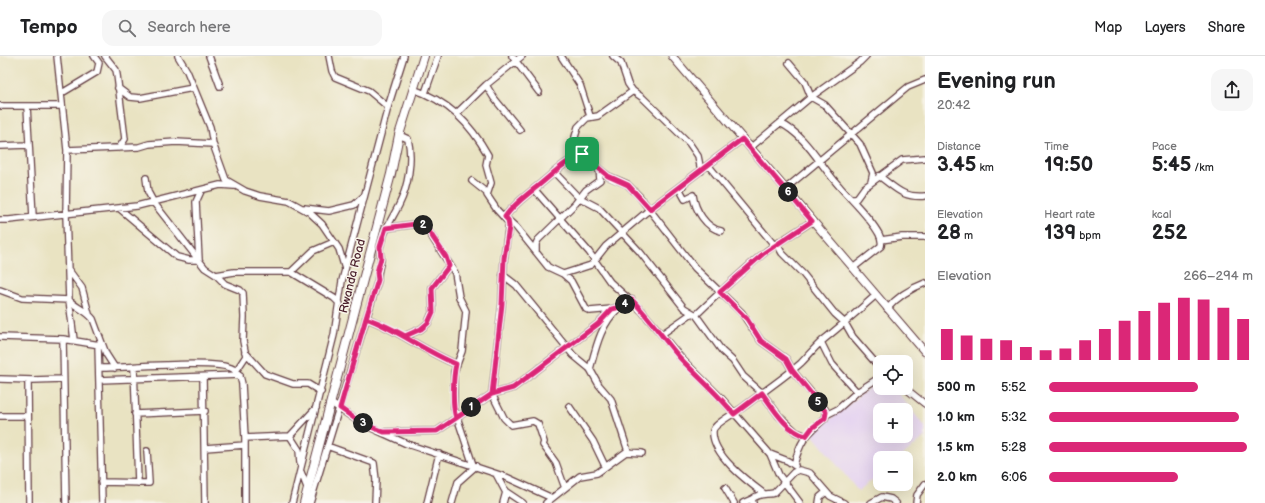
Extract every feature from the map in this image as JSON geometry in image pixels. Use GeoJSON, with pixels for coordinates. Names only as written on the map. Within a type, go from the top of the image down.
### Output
{"type":"FeatureCollection","features":[{"type":"Feature","properties":{"kind":"highway","name":"Rwanda Road"},"geometry":{"type":"LineString","coordinates":[[304,503],[391,174],[399,135],[424,56]]}},
{"type":"Feature","properties":{"kind":"main road"},"geometry":{"type":"LineString","coordinates":[[672,56],[925,352]]}},
{"type":"Feature","properties":{"kind":"street"},"geometry":{"type":"LineString","coordinates":[[57,56],[67,150],[66,214],[69,300],[74,340]]}},
{"type":"Feature","properties":{"kind":"street"},"geometry":{"type":"LineString","coordinates":[[62,93],[97,72],[99,64],[94,56]]}},
{"type":"Feature","properties":{"kind":"street"},"geometry":{"type":"LineString","coordinates":[[105,56],[116,70],[125,139],[119,148]]}},
{"type":"Feature","properties":{"kind":"street"},"geometry":{"type":"LineString","coordinates":[[178,56],[187,71],[210,127],[213,144],[219,157],[224,176],[235,187]]}},
{"type":"Feature","properties":{"kind":"street"},"geometry":{"type":"LineString","coordinates":[[209,56],[220,86]]}},
{"type":"Feature","properties":{"kind":"street"},"geometry":{"type":"LineString","coordinates":[[329,56],[332,71],[335,77],[369,91],[388,107]]}},
{"type":"Feature","properties":{"kind":"street"},"geometry":{"type":"LineString","coordinates":[[292,503],[321,392],[340,304],[345,270],[388,107],[404,56]]}},
{"type":"Feature","properties":{"kind":"street"},"geometry":{"type":"LineString","coordinates":[[425,93],[438,56]]}},
{"type":"Feature","properties":{"kind":"street"},"geometry":{"type":"LineString","coordinates":[[457,113],[514,58],[522,56]]}},
{"type":"Feature","properties":{"kind":"street"},"geometry":{"type":"LineString","coordinates":[[562,56],[580,86],[590,116]]}},
{"type":"Feature","properties":{"kind":"street"},"geometry":{"type":"LineString","coordinates":[[613,56],[620,63],[628,84],[633,91],[643,98],[689,142],[698,156],[701,171]]}},
{"type":"Feature","properties":{"kind":"street"},"geometry":{"type":"LineString","coordinates":[[750,148],[811,97],[860,62],[866,56]]}},
{"type":"Feature","properties":{"kind":"street"},"geometry":{"type":"LineString","coordinates":[[514,58],[540,92]]}},
{"type":"Feature","properties":{"kind":"street"},"geometry":{"type":"LineString","coordinates":[[789,63],[805,82],[811,97],[825,105],[860,144],[874,173],[871,182]]}},
{"type":"Feature","properties":{"kind":"street"},"geometry":{"type":"LineString","coordinates":[[785,189],[908,87],[925,80]]}},
{"type":"Feature","properties":{"kind":"street"},"geometry":{"type":"LineString","coordinates":[[486,85],[494,98],[520,130]]}},
{"type":"Feature","properties":{"kind":"street"},"geometry":{"type":"LineString","coordinates":[[118,88],[130,97],[140,98],[193,88]]}},
{"type":"Feature","properties":{"kind":"street"},"geometry":{"type":"LineString","coordinates":[[413,89],[425,93],[442,102],[457,113],[488,155],[486,165],[491,185],[487,193]]}},
{"type":"Feature","properties":{"kind":"street"},"geometry":{"type":"LineString","coordinates":[[633,91],[598,116],[590,116],[578,126],[575,138],[576,144],[582,154],[599,169],[608,176],[628,185],[650,209],[695,268],[747,319],[761,341],[786,359],[792,370],[825,410],[826,415]]}},
{"type":"Feature","properties":{"kind":"street"},"geometry":{"type":"LineString","coordinates":[[0,106],[62,106]]}},
{"type":"Feature","properties":{"kind":"street"},"geometry":{"type":"LineString","coordinates":[[27,106],[33,217]]}},
{"type":"Feature","properties":{"kind":"street"},"geometry":{"type":"LineString","coordinates":[[780,123],[788,126],[804,141],[819,162],[870,221],[881,240],[880,247],[853,268]]}},
{"type":"Feature","properties":{"kind":"street"},"geometry":{"type":"LineString","coordinates":[[310,503],[378,280],[377,272],[381,258],[380,247],[386,228],[402,197],[407,180],[410,144],[405,136],[399,135]]}},
{"type":"Feature","properties":{"kind":"street"},"geometry":{"type":"LineString","coordinates":[[563,274],[588,267],[596,260],[606,246],[621,233],[742,139]]}},
{"type":"Feature","properties":{"kind":"street"},"geometry":{"type":"LineString","coordinates":[[67,150],[119,148],[176,142],[213,144]]}},
{"type":"Feature","properties":{"kind":"street"},"geometry":{"type":"LineString","coordinates":[[0,146],[29,145]]}},
{"type":"Feature","properties":{"kind":"street"},"geometry":{"type":"LineString","coordinates":[[565,488],[556,463],[543,445],[543,438],[538,424],[533,422],[511,425],[504,418],[492,394],[508,231],[506,219],[512,208],[569,159],[582,154]]}},
{"type":"Feature","properties":{"kind":"street"},"geometry":{"type":"LineString","coordinates":[[854,201],[871,182],[903,159],[925,158]]}},
{"type":"Feature","properties":{"kind":"street"},"geometry":{"type":"LineString","coordinates":[[708,165],[782,253],[819,293],[835,314],[845,323],[853,337],[873,360]]}},
{"type":"Feature","properties":{"kind":"street"},"geometry":{"type":"LineString","coordinates":[[872,168],[893,189],[907,196],[925,196]]}},
{"type":"Feature","properties":{"kind":"street"},"geometry":{"type":"LineString","coordinates":[[536,252],[536,244],[538,240],[580,198],[586,190],[600,180],[599,169]]}},
{"type":"Feature","properties":{"kind":"street"},"geometry":{"type":"LineString","coordinates":[[554,172],[580,198],[599,208],[640,252],[684,308],[694,314],[722,351],[733,361],[746,379],[762,393],[785,423],[796,432],[806,436]]}},
{"type":"Feature","properties":{"kind":"street"},"geometry":{"type":"LineString","coordinates":[[146,178],[148,192],[154,203],[205,268],[216,275],[225,284],[240,290],[243,293],[243,341],[245,359],[238,373],[245,438],[246,503]]}},
{"type":"Feature","properties":{"kind":"street"},"geometry":{"type":"LineString","coordinates":[[472,181],[487,193],[495,208],[516,227],[548,267],[563,274],[573,284],[586,309],[590,311],[620,307]]}},
{"type":"Feature","properties":{"kind":"street"},"geometry":{"type":"LineString","coordinates":[[686,182],[680,190],[685,199],[693,195],[694,203],[707,225],[712,229],[721,231]]}},
{"type":"Feature","properties":{"kind":"street"},"geometry":{"type":"LineString","coordinates":[[0,220],[120,209],[154,203],[220,185],[235,187],[260,196],[289,201],[304,208],[319,220],[334,242],[341,254],[345,270]]}},
{"type":"Feature","properties":{"kind":"street"},"geometry":{"type":"LineString","coordinates":[[534,189],[596,260],[610,282],[632,300],[681,358],[721,398],[770,454],[779,475],[800,503]]}},
{"type":"Feature","properties":{"kind":"street"},"geometry":{"type":"LineString","coordinates":[[199,260],[196,202],[201,190]]}},
{"type":"Feature","properties":{"kind":"street"},"geometry":{"type":"LineString","coordinates":[[304,208],[329,211],[354,205],[366,194]]}},
{"type":"Feature","properties":{"kind":"street"},"geometry":{"type":"LineString","coordinates":[[120,209],[177,257],[188,260],[199,260]]}},
{"type":"Feature","properties":{"kind":"street"},"geometry":{"type":"LineString","coordinates":[[662,334],[694,314],[776,245],[812,221]]}},
{"type":"Feature","properties":{"kind":"street"},"geometry":{"type":"LineString","coordinates":[[386,228],[416,224],[425,226],[456,275],[459,297],[466,313],[462,350],[456,364],[454,376],[454,408],[456,418],[475,466]]}},
{"type":"Feature","properties":{"kind":"street"},"geometry":{"type":"LineString","coordinates":[[881,240],[902,237],[925,237]]}},
{"type":"Feature","properties":{"kind":"street"},"geometry":{"type":"LineString","coordinates":[[291,272],[312,251],[334,242]]}},
{"type":"Feature","properties":{"kind":"street"},"geometry":{"type":"LineString","coordinates":[[405,336],[421,329],[428,323],[433,312],[432,288],[449,266]]}},
{"type":"Feature","properties":{"kind":"street"},"geometry":{"type":"LineString","coordinates":[[68,270],[82,288],[100,345],[115,368]]}},
{"type":"Feature","properties":{"kind":"street"},"geometry":{"type":"LineString","coordinates":[[216,275],[234,272],[291,272],[334,298],[340,304]]}},
{"type":"Feature","properties":{"kind":"street"},"geometry":{"type":"LineString","coordinates":[[503,275],[516,285],[567,348],[590,369],[596,381],[611,399],[628,451]]}},
{"type":"Feature","properties":{"kind":"street"},"geometry":{"type":"LineString","coordinates":[[887,309],[896,299],[908,290],[925,283]]}},
{"type":"Feature","properties":{"kind":"street"},"geometry":{"type":"LineString","coordinates":[[1,289],[15,297],[69,300],[75,306],[89,314]]}},
{"type":"Feature","properties":{"kind":"street"},"geometry":{"type":"LineString","coordinates":[[763,493],[738,472],[716,446],[713,436],[714,428],[717,424],[734,414],[792,370],[821,342],[876,296]]}},
{"type":"Feature","properties":{"kind":"street"},"geometry":{"type":"LineString","coordinates":[[590,369],[602,330],[608,319],[620,307],[632,300]]}},
{"type":"Feature","properties":{"kind":"street"},"geometry":{"type":"LineString","coordinates":[[384,432],[432,432],[492,394],[513,388],[598,324],[612,309]]}},
{"type":"Feature","properties":{"kind":"street"},"geometry":{"type":"LineString","coordinates":[[366,318],[405,336],[438,357],[456,364]]}},
{"type":"Feature","properties":{"kind":"street"},"geometry":{"type":"LineString","coordinates":[[73,329],[85,342]]}},
{"type":"Feature","properties":{"kind":"street"},"geometry":{"type":"LineString","coordinates":[[0,337],[63,339],[100,345]]}},
{"type":"Feature","properties":{"kind":"street"},"geometry":{"type":"LineString","coordinates":[[63,339],[66,503]]}},
{"type":"Feature","properties":{"kind":"street"},"geometry":{"type":"LineString","coordinates":[[821,342],[832,364],[857,392]]}},
{"type":"Feature","properties":{"kind":"street"},"geometry":{"type":"LineString","coordinates":[[100,345],[99,380],[102,503]]}},
{"type":"Feature","properties":{"kind":"street"},"geometry":{"type":"LineString","coordinates":[[245,352],[265,374],[294,384],[308,384],[321,392]]}},
{"type":"Feature","properties":{"kind":"street"},"geometry":{"type":"LineString","coordinates":[[99,368],[216,364],[232,368],[238,373]]}},
{"type":"Feature","properties":{"kind":"street"},"geometry":{"type":"LineString","coordinates":[[134,367],[138,483]]}},
{"type":"Feature","properties":{"kind":"street"},"geometry":{"type":"LineString","coordinates":[[99,380],[203,377],[238,373]]}},
{"type":"Feature","properties":{"kind":"street"},"geometry":{"type":"LineString","coordinates":[[203,377],[205,411],[205,503]]}},
{"type":"Feature","properties":{"kind":"street"},"geometry":{"type":"LineString","coordinates":[[0,379],[63,379]]}},
{"type":"Feature","properties":{"kind":"street"},"geometry":{"type":"LineString","coordinates":[[28,380],[30,503]]}},
{"type":"Feature","properties":{"kind":"street"},"geometry":{"type":"LineString","coordinates":[[742,503],[752,501],[763,493],[774,493],[785,483],[795,467],[799,448],[806,436],[826,415],[838,409],[857,392],[873,382]]}},
{"type":"Feature","properties":{"kind":"street"},"geometry":{"type":"LineString","coordinates":[[913,394],[925,404]]}},
{"type":"Feature","properties":{"kind":"street"},"geometry":{"type":"LineString","coordinates":[[331,403],[361,423],[384,432],[407,444],[512,479],[552,498]]}},
{"type":"Feature","properties":{"kind":"street"},"geometry":{"type":"LineString","coordinates":[[569,406],[593,441],[606,466]]}},
{"type":"Feature","properties":{"kind":"street"},"geometry":{"type":"LineString","coordinates":[[245,438],[290,436],[317,407]]}},
{"type":"Feature","properties":{"kind":"street"},"geometry":{"type":"LineString","coordinates":[[135,414],[205,411]]}},
{"type":"Feature","properties":{"kind":"street"},"geometry":{"type":"LineString","coordinates":[[0,416],[28,416]]}},
{"type":"Feature","properties":{"kind":"street"},"geometry":{"type":"LineString","coordinates":[[314,417],[326,421]]}},
{"type":"Feature","properties":{"kind":"street"},"geometry":{"type":"LineString","coordinates":[[290,436],[299,450],[300,472],[308,491]]}},
{"type":"Feature","properties":{"kind":"street"},"geometry":{"type":"LineString","coordinates":[[205,448],[245,446]]}},
{"type":"Feature","properties":{"kind":"street"},"geometry":{"type":"LineString","coordinates":[[327,446],[374,463],[376,480],[375,503]]}},
{"type":"Feature","properties":{"kind":"street"},"geometry":{"type":"LineString","coordinates":[[101,482],[149,483],[147,451]]}},
{"type":"Feature","properties":{"kind":"street"},"geometry":{"type":"LineString","coordinates":[[546,503],[580,476],[597,473],[628,451],[642,453]]}},
{"type":"Feature","properties":{"kind":"street"},"geometry":{"type":"LineString","coordinates":[[427,503],[439,454]]}},
{"type":"Feature","properties":{"kind":"street"},"geometry":{"type":"LineString","coordinates":[[770,454],[810,473],[826,492],[841,502]]}},
{"type":"Feature","properties":{"kind":"street"},"geometry":{"type":"LineString","coordinates":[[452,503],[458,482],[475,466]]}},
{"type":"Feature","properties":{"kind":"street"},"geometry":{"type":"LineString","coordinates":[[496,474],[506,492],[523,503]]}},
{"type":"Feature","properties":{"kind":"street"},"geometry":{"type":"LineString","coordinates":[[916,503],[920,490],[925,484]]}},
{"type":"Feature","properties":{"kind":"street"},"geometry":{"type":"LineString","coordinates":[[725,488],[734,503]]}},
{"type":"Feature","properties":{"kind":"street"},"geometry":{"type":"LineString","coordinates":[[503,503],[506,492]]}},
{"type":"Feature","properties":{"kind":"street"},"geometry":{"type":"LineString","coordinates":[[819,503],[820,497],[826,492]]}},
{"type":"Feature","properties":{"kind":"street"},"geometry":{"type":"LineString","coordinates":[[871,503],[882,497],[891,499],[896,503]]}},
{"type":"Feature","properties":{"kind":"shaded area"},"geometry":{"type":"Polygon","coordinates":[[[873,385],[873,395],[900,395],[906,403],[873,403],[873,443],[913,443],[913,412],[925,427],[925,437],[908,451],[873,451],[873,479],[858,491],[812,434],[873,385]]]}},
{"type":"Feature","properties":{"kind":"route"},"geometry":{"type":"LineString","coordinates":[[582,154],[569,159],[526,194],[505,217],[508,220],[509,227],[504,258],[502,304],[492,394],[481,401],[456,418],[454,411],[454,372],[456,364],[438,357],[387,326],[366,318],[378,280],[377,272],[381,258],[380,247],[386,228],[416,224],[426,227],[446,257],[449,266],[432,288],[433,312],[431,318],[424,327],[405,336],[387,326],[375,321],[366,318],[340,408],[361,423],[384,432],[437,431],[492,394],[504,392],[513,388],[598,324],[612,309],[620,307],[632,300],[649,318],[681,358],[721,398],[734,414],[762,393],[785,423],[796,432],[806,436],[812,428],[825,418],[825,410],[792,370],[786,359],[761,341],[742,313],[720,292],[732,280],[757,261],[764,253],[812,221],[742,139],[650,209],[628,185],[608,176],[591,160],[582,154]]}}]}
